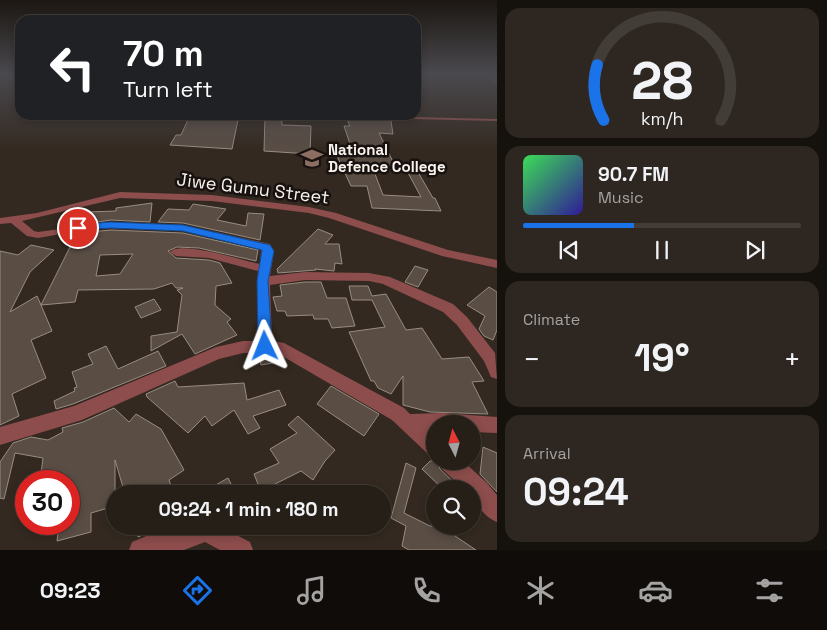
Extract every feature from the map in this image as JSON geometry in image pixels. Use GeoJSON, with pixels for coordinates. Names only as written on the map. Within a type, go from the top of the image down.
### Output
{"type":"FeatureCollection","features":[{"type":"Feature","properties":{"kind":"street","name":"Jiwe Gumu Street"},"geometry":{"type":"LineString","coordinates":[[0,221],[37,216],[120,194],[212,198],[309,210],[332,215],[446,253],[497,264]]}},
{"type":"Feature","properties":{"kind":"street"},"geometry":{"type":"LineString","coordinates":[[14,220],[31,234],[38,235],[110,225],[183,228],[266,247],[268,251],[264,274],[265,346]]}},
{"type":"Feature","properties":{"kind":"street"},"geometry":{"type":"LineString","coordinates":[[176,252],[218,256],[264,274],[369,276],[394,283],[448,308],[462,321],[490,357],[497,372]]}},
{"type":"Feature","properties":{"kind":"street"},"geometry":{"type":"LineString","coordinates":[[0,436],[76,414],[216,353],[244,347],[265,346],[278,347],[398,414],[426,440]]}},
{"type":"Feature","properties":{"kind":"street"},"geometry":{"type":"LineString","coordinates":[[407,422],[442,421],[497,425]]}},
{"type":"Feature","properties":{"kind":"street"},"geometry":{"type":"LineString","coordinates":[[458,470],[480,490],[497,512]]}},
{"type":"Feature","properties":{"kind":"street"},"geometry":{"type":"LineString","coordinates":[[140,550],[156,543],[179,541],[206,531],[242,550]]}},
{"type":"Feature","properties":{"kind":"lane"},"geometry":{"type":"LineString","coordinates":[[421,118],[497,120]]}},
{"type":"Feature","properties":{"kind":"building"},"geometry":{"type":"Polygon","coordinates":[[[188,120],[238,120],[232,149],[170,145],[176,135],[181,135],[188,120]]]}},
{"type":"Feature","properties":{"kind":"building"},"geometry":{"type":"Polygon","coordinates":[[[265,120],[282,120],[282,125],[311,126],[310,154],[264,151],[265,120]]]}},
{"type":"Feature","properties":{"kind":"building"},"geometry":{"type":"Polygon","coordinates":[[[347,120],[390,120],[393,134],[379,133],[395,166],[372,166],[383,195],[421,197],[407,171],[415,167],[441,211],[372,208],[367,186],[351,186],[337,156],[354,156],[344,126],[350,126],[347,120]]]}},
{"type":"Feature","properties":{"kind":"building"},"geometry":{"type":"Polygon","coordinates":[[[152,203],[150,222],[111,220],[84,224],[88,212],[116,211],[116,208],[152,203]]]}},
{"type":"Feature","properties":{"kind":"building"},"geometry":{"type":"Polygon","coordinates":[[[193,204],[226,209],[217,220],[246,226],[248,213],[264,214],[260,240],[183,223],[158,222],[168,209],[189,210],[193,204]]]}},
{"type":"Feature","properties":{"kind":"building"},"geometry":{"type":"Polygon","coordinates":[[[318,229],[333,235],[325,244],[339,244],[342,264],[335,263],[334,271],[315,269],[278,273],[277,269],[318,229]]]}},
{"type":"Feature","properties":{"kind":"building"},"geometry":{"type":"Polygon","coordinates":[[[111,230],[183,233],[258,250],[256,261],[199,248],[177,247],[168,251],[176,258],[209,260],[220,263],[232,283],[216,286],[215,305],[231,319],[227,322],[237,335],[195,354],[182,334],[151,351],[151,336],[177,332],[182,295],[177,290],[183,288],[176,288],[172,283],[154,289],[78,290],[75,302],[41,305],[77,233],[111,230]],[[133,254],[100,255],[96,276],[120,274],[133,254]]]}},
{"type":"Feature","properties":{"kind":"building"},"geometry":{"type":"Polygon","coordinates":[[[31,245],[54,250],[30,272],[10,312],[37,296],[52,331],[31,340],[46,378],[12,394],[19,416],[0,425],[0,251],[18,255],[31,245]]]}},
{"type":"Feature","properties":{"kind":"building"},"geometry":{"type":"Polygon","coordinates":[[[415,266],[428,270],[418,287],[405,282],[415,266]]]}},
{"type":"Feature","properties":{"kind":"building"},"geometry":{"type":"Polygon","coordinates":[[[321,282],[327,298],[346,298],[355,326],[332,328],[328,319],[314,319],[313,315],[287,316],[285,311],[277,311],[273,297],[282,296],[280,285],[321,282]]]}},
{"type":"Feature","properties":{"kind":"building"},"geometry":{"type":"Polygon","coordinates":[[[349,286],[368,286],[372,296],[386,294],[406,330],[422,328],[442,359],[469,357],[484,381],[472,382],[488,414],[430,412],[403,405],[403,376],[391,394],[378,388],[374,381],[371,381],[349,332],[385,327],[372,300],[352,300],[349,286]]]}},
{"type":"Feature","properties":{"kind":"building"},"geometry":{"type":"Polygon","coordinates":[[[489,287],[497,292],[497,330],[493,340],[484,336],[479,329],[485,316],[467,305],[489,287]]]}},
{"type":"Feature","properties":{"kind":"building"},"geometry":{"type":"Polygon","coordinates":[[[154,299],[161,310],[141,318],[135,307],[154,299]]]}},
{"type":"Feature","properties":{"kind":"building"},"geometry":{"type":"Polygon","coordinates":[[[106,346],[118,369],[158,351],[166,366],[73,404],[56,409],[54,401],[75,391],[74,388],[77,387],[72,372],[93,364],[88,354],[106,346]]]}},
{"type":"Feature","properties":{"kind":"building"},"geometry":{"type":"Polygon","coordinates":[[[258,355],[276,355],[284,361],[261,365],[258,355]]]}},
{"type":"Feature","properties":{"kind":"building"},"geometry":{"type":"Polygon","coordinates":[[[175,381],[178,387],[244,383],[247,400],[279,390],[286,405],[253,416],[260,428],[248,434],[234,410],[212,426],[205,416],[188,433],[147,397],[146,394],[175,381]]]}},
{"type":"Feature","properties":{"kind":"building"},"geometry":{"type":"Polygon","coordinates":[[[331,386],[379,414],[364,436],[317,404],[331,386]]]}},
{"type":"Feature","properties":{"kind":"building"},"geometry":{"type":"Polygon","coordinates":[[[114,408],[129,422],[136,414],[161,429],[184,470],[169,480],[171,485],[122,485],[115,460],[115,485],[106,485],[106,509],[91,513],[91,532],[80,535],[80,470],[41,470],[43,458],[15,453],[4,499],[0,498],[0,462],[13,443],[31,437],[48,440],[63,432],[62,428],[83,422],[114,408]]]}},
{"type":"Feature","properties":{"kind":"building"},"geometry":{"type":"Polygon","coordinates":[[[298,416],[335,450],[325,461],[313,480],[301,471],[276,485],[258,485],[254,474],[279,463],[270,449],[297,433],[288,425],[298,416]]]}},
{"type":"Feature","properties":{"kind":"building"},"geometry":{"type":"Polygon","coordinates":[[[483,447],[497,453],[497,492],[480,474],[483,447]]]}},
{"type":"Feature","properties":{"kind":"building"},"geometry":{"type":"Polygon","coordinates":[[[406,463],[416,468],[404,513],[426,524],[426,535],[455,535],[476,550],[409,550],[402,546],[406,526],[391,518],[406,463]]]}},
{"type":"Feature","properties":{"kind":"building"},"geometry":{"type":"Polygon","coordinates":[[[426,465],[426,470],[441,470],[452,480],[434,480],[422,469],[426,465]]]}},
{"type":"Feature","properties":{"kind":"building"},"geometry":{"type":"Polygon","coordinates":[[[228,478],[232,485],[216,485],[228,478]]]}},
{"type":"Feature","properties":{"kind":"building"},"geometry":{"type":"Polygon","coordinates":[[[58,535],[80,535],[57,541],[58,535]]]}},
{"type":"Feature","properties":{"kind":"place","name":"National Defence College"},"geometry":{"type":"Point","coordinates":[312,158]}},
{"type":"Feature","properties":{"kind":"route"},"geometry":{"type":"LineString","coordinates":[[78,228],[110,225],[183,228],[266,247],[268,251],[262,281],[265,346]]}}]}
